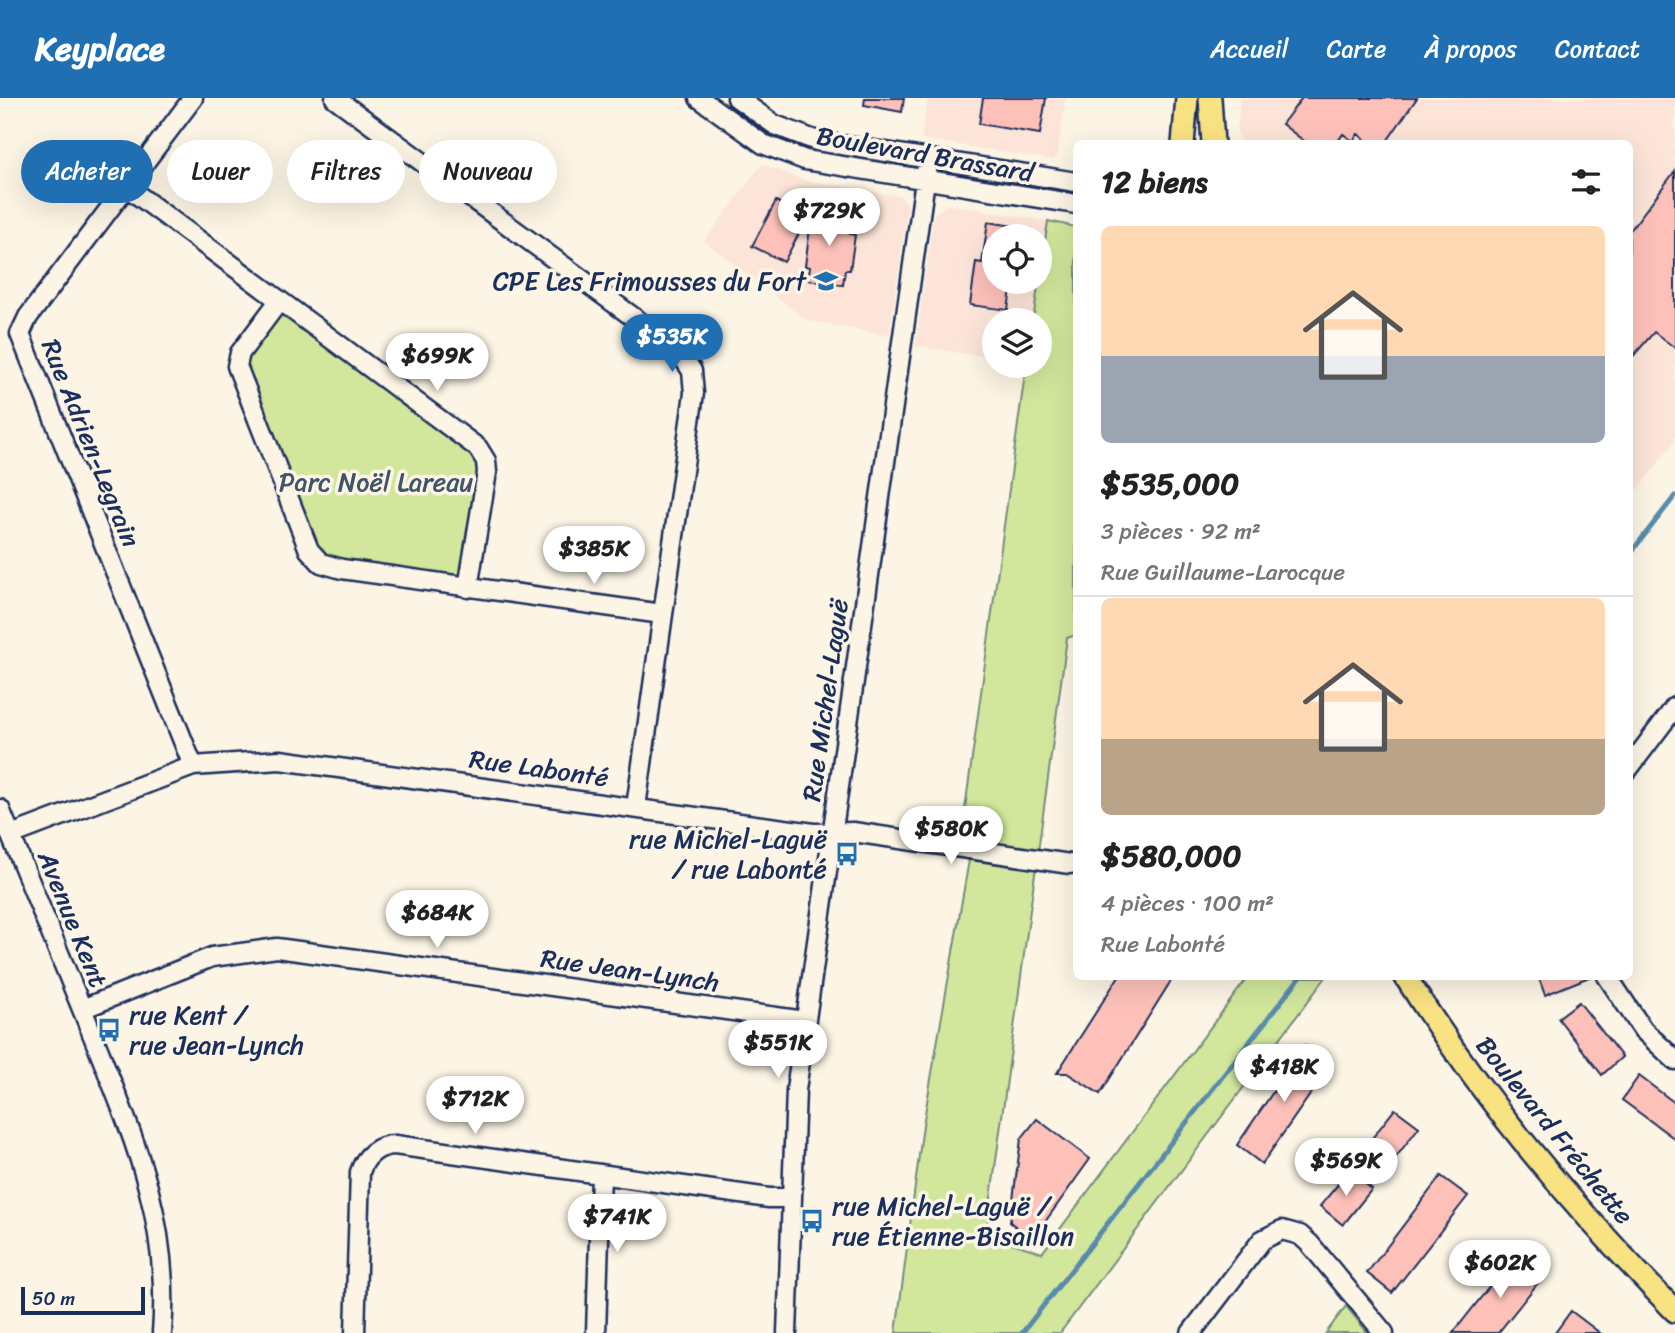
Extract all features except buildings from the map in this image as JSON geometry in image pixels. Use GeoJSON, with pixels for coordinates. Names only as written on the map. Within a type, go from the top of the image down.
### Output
{"type":"FeatureCollection","features":[{"type":"Feature","properties":{"kind":"main road"},"geometry":{"type":"LineString","coordinates":[[1183,140],[1187,98]]}},
{"type":"Feature","properties":{"kind":"main road"},"geometry":{"type":"LineString","coordinates":[[1210,98],[1213,140]]}},
{"type":"Feature","properties":{"kind":"main road","name":"Boulevard Fréchette"},"geometry":{"type":"LineString","coordinates":[[1408,980],[1495,1110],[1578,1209],[1675,1310]]}},
{"type":"Feature","properties":{"kind":"street","name":"Rue Adrien-Legrain"},"geometry":{"type":"LineString","coordinates":[[153,152],[193,98]]}},
{"type":"Feature","properties":{"kind":"street"},"geometry":{"type":"LineString","coordinates":[[335,98],[678,350],[689,363],[694,393],[636,807]]}},
{"type":"Feature","properties":{"kind":"street","name":"Boulevard Brassard"},"geometry":{"type":"LineString","coordinates":[[699,98],[751,137],[791,156],[836,168],[1073,204]]}},
{"type":"Feature","properties":{"kind":"street","name":"Boulevard Brassard"},"geometry":{"type":"LineString","coordinates":[[737,98],[775,125],[805,138],[1073,182]]}},
{"type":"Feature","properties":{"kind":"street","name":"Rue Michel-Laguë"},"geometry":{"type":"LineString","coordinates":[[788,1333],[795,1102],[928,159]]}},
{"type":"Feature","properties":{"kind":"street","name":"Rue Adrien-Legrain"},"geometry":{"type":"LineString","coordinates":[[115,203],[28,317],[20,334],[193,766]]}},
{"type":"Feature","properties":{"kind":"street"},"geometry":{"type":"LineString","coordinates":[[148,203],[481,452],[487,472],[468,588]]}},
{"type":"Feature","properties":{"kind":"street"},"geometry":{"type":"LineString","coordinates":[[279,301],[243,349],[237,366],[311,554],[321,563],[342,569],[468,588],[662,614]]}},
{"type":"Feature","properties":{"kind":"street"},"geometry":{"type":"LineString","coordinates":[[1633,763],[1675,707]]}},
{"type":"Feature","properties":{"kind":"street","name":"Rue Labonté"},"geometry":{"type":"LineString","coordinates":[[11,835],[193,766],[300,761],[814,833],[853,832],[1070,864]]}},
{"type":"Feature","properties":{"kind":"street","name":"Avenue Kent"},"geometry":{"type":"LineString","coordinates":[[0,809],[140,1152],[161,1254],[162,1333]]}},
{"type":"Feature","properties":{"kind":"street","name":"Rue Jean-Lynch"},"geometry":{"type":"LineString","coordinates":[[82,1009],[212,957],[238,951],[277,948],[805,1021]]}},
{"type":"Feature","properties":{"kind":"street"},"geometry":{"type":"LineString","coordinates":[[1610,980],[1643,1030],[1675,1060]]}},
{"type":"Feature","properties":{"kind":"street"},"geometry":{"type":"LineString","coordinates":[[355,1333],[360,1172],[368,1157],[380,1148],[395,1145],[791,1198]]}},
{"type":"Feature","properties":{"kind":"street"},"geometry":{"type":"LineString","coordinates":[[596,1333],[601,1174]]}},
{"type":"Feature","properties":{"kind":"street"},"geometry":{"type":"LineString","coordinates":[[1191,1333],[1262,1240],[1282,1230],[1300,1235],[1310,1244],[1384,1333]]}},
{"type":"Feature","properties":{"kind":"shaded area"},"geometry":{"type":"Polygon","coordinates":[[[928,98],[1066,98],[1057,157],[1052,160],[921,139],[928,98]]]}},
{"type":"Feature","properties":{"kind":"shaded area"},"geometry":{"type":"Polygon","coordinates":[[[1240,98],[1675,98],[1675,442],[1633,495],[1633,140],[1240,140],[1237,132],[1240,98]]]}},
{"type":"Feature","properties":{"kind":"shaded area","name":"CPE Les Frimousses du Fort"},"geometry":{"type":"Polygon","coordinates":[[[762,164],[805,180],[900,196],[906,201],[908,208],[889,336],[806,320],[704,241],[762,164]]]}},
{"type":"Feature","properties":{"kind":"shaded area"},"geometry":{"type":"Polygon","coordinates":[[[947,204],[1048,221],[1048,224],[982,224],[982,294],[1037,294],[1035,308],[982,308],[982,356],[915,346],[934,214],[947,204]]]}},
{"type":"Feature","properties":{"kind":"green space"},"geometry":{"type":"Polygon","coordinates":[[[1048,221],[1073,226],[1073,636],[1067,638],[986,1234],[1042,1253],[1246,980],[1324,980],[1060,1333],[896,1333],[923,1125],[969,860],[961,838],[1024,378],[1052,378],[1052,308],[1035,308],[1037,294],[1052,294],[1052,224],[1048,224],[1048,221]]]}},
{"type":"Feature","properties":{"kind":"green space","name":"Parc Noël Lareau"},"geometry":{"type":"Polygon","coordinates":[[[274,301],[463,432],[486,468],[464,589],[308,563],[241,362],[274,301]]]}},
{"type":"Feature","properties":{"kind":"green space"},"geometry":{"type":"Polygon","coordinates":[[[1346,1306],[1368,1333],[1326,1333],[1346,1306]]]}},
{"type":"Feature","properties":{"kind":"waterway"},"geometry":{"type":"LineString","coordinates":[[1633,550],[1675,496]]}},
{"type":"Feature","properties":{"kind":"waterway"},"geometry":{"type":"LineString","coordinates":[[1022,1333],[1298,980]]}},
{"type":"Feature","properties":{"kind":"place","name":"CPE Les Frimousses du Fort"},"geometry":{"type":"Point","coordinates":[826,281]}},
{"type":"Feature","properties":{"kind":"place","name":"rue Michel-Laguë / rue Labonté"},"geometry":{"type":"Point","coordinates":[847,854]}},
{"type":"Feature","properties":{"kind":"place","name":"rue Kent / rue Jean-Lynch"},"geometry":{"type":"Point","coordinates":[109,1030]}},
{"type":"Feature","properties":{"kind":"place","name":"rue Michel-Laguë / rue Étienne-Bisaillon"},"geometry":{"type":"Point","coordinates":[812,1221]}}]}
